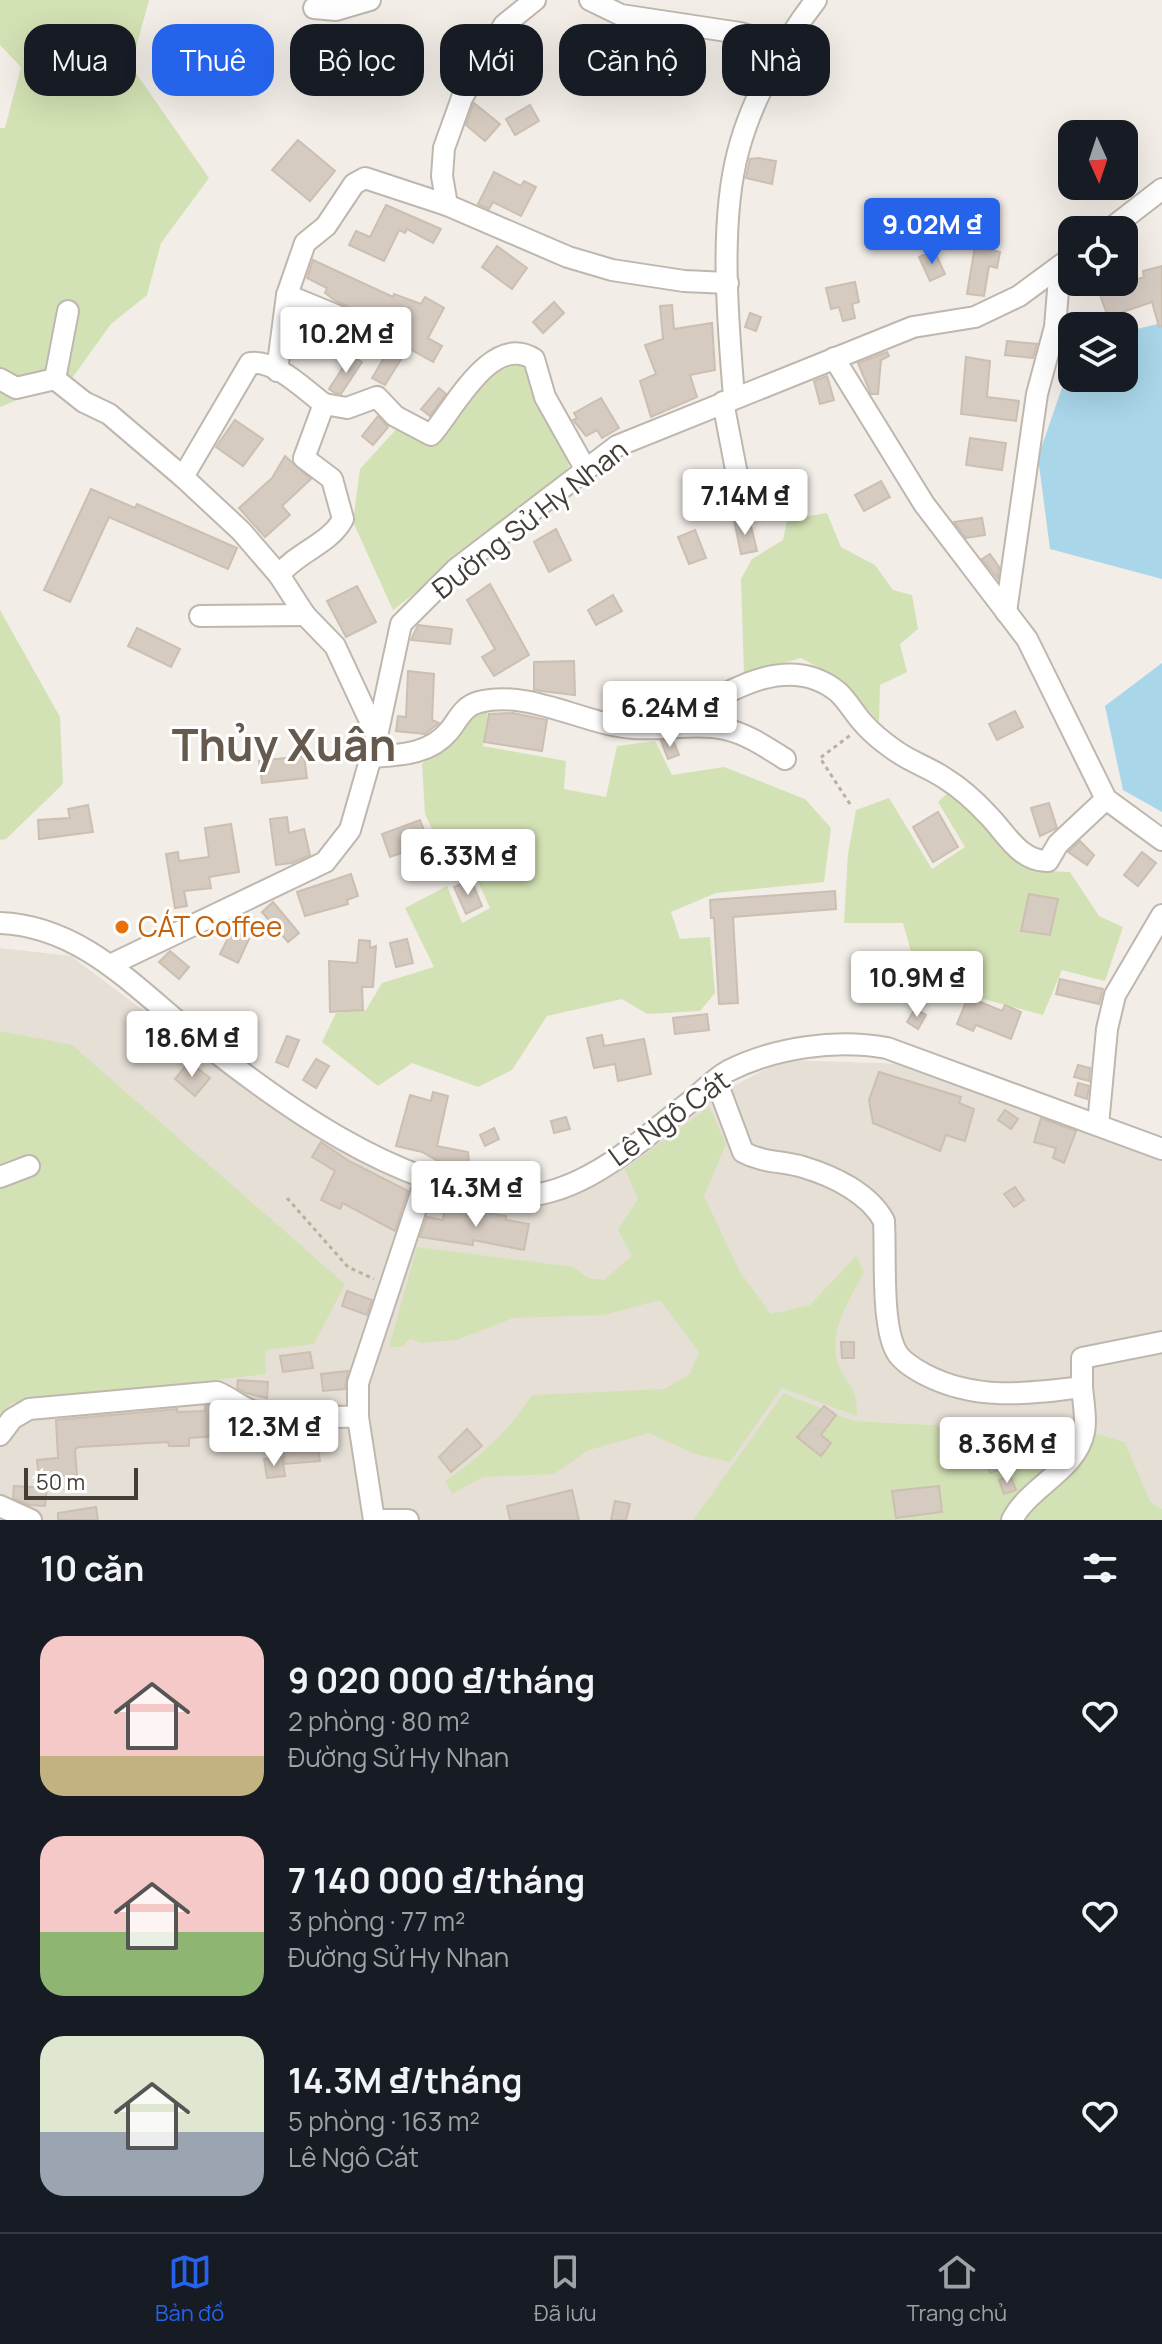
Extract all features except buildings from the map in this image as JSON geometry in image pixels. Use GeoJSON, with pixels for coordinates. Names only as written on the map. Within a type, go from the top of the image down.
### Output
{"type":"FeatureCollection","features":[{"type":"Feature","properties":{"kind":"street"},"geometry":{"type":"LineString","coordinates":[[314,8],[336,10],[370,0]]}},
{"type":"Feature","properties":{"kind":"street"},"geometry":{"type":"LineString","coordinates":[[447,205],[442,176],[444,148],[462,98],[504,25],[535,0]]}},
{"type":"Feature","properties":{"kind":"street"},"geometry":{"type":"LineString","coordinates":[[590,0],[621,15],[722,30]]}},
{"type":"Feature","properties":{"kind":"street"},"geometry":{"type":"LineString","coordinates":[[798,24],[816,0]]}},
{"type":"Feature","properties":{"kind":"street"},"geometry":{"type":"LineString","coordinates":[[744,511],[728,399],[728,283],[738,153],[762,96]]}},
{"type":"Feature","properties":{"kind":"street"},"geometry":{"type":"LineString","coordinates":[[277,371],[287,295],[305,243],[326,226],[360,179],[365,178],[416,198],[447,205],[568,257],[598,266],[684,281],[728,283]]}},
{"type":"Feature","properties":{"kind":"street"},"geometry":{"type":"LineString","coordinates":[[1128,216],[1154,196]]}},
{"type":"Feature","properties":{"kind":"street","name":"Đường Sử Hy Nhan"},"geometry":{"type":"LineString","coordinates":[[110,965],[325,862],[350,830],[377,736],[401,624],[456,569],[617,446],[913,327],[975,317],[1019,296],[1058,268]]}},
{"type":"Feature","properties":{"kind":"street"},"geometry":{"type":"LineString","coordinates":[[287,295],[367,328]]}},
{"type":"Feature","properties":{"kind":"street"},"geometry":{"type":"LineString","coordinates":[[1006,612],[1037,394],[1060,296]]}},
{"type":"Feature","properties":{"kind":"street"},"geometry":{"type":"LineString","coordinates":[[55,379],[68,311]]}},
{"type":"Feature","properties":{"kind":"street"},"geometry":{"type":"LineString","coordinates":[[183,477],[250,363],[257,362],[277,371],[324,404],[347,408],[377,397],[395,416],[431,435],[469,381],[493,362],[516,354],[534,359],[545,397],[586,470]]}},
{"type":"Feature","properties":{"kind":"street"},"geometry":{"type":"LineString","coordinates":[[834,358],[924,504],[1027,639],[1047,674],[1106,799],[1162,840]]}},
{"type":"Feature","properties":{"kind":"street"},"geometry":{"type":"LineString","coordinates":[[0,379],[16,388],[55,379]]}},
{"type":"Feature","properties":{"kind":"street"},"geometry":{"type":"LineString","coordinates":[[55,379],[84,402],[109,414],[241,531],[279,575],[305,615],[335,646],[377,736]]}},
{"type":"Feature","properties":{"kind":"street"},"geometry":{"type":"LineString","coordinates":[[279,575],[300,554],[332,534],[343,519],[332,479],[304,458],[324,404]]}},
{"type":"Feature","properties":{"kind":"street"},"geometry":{"type":"LineString","coordinates":[[200,616],[305,615]]}},
{"type":"Feature","properties":{"kind":"street"},"geometry":{"type":"LineString","coordinates":[[665,728],[731,691],[764,678],[800,672],[814,676],[840,693],[864,725],[917,766],[944,777],[969,795],[1023,856],[1036,862],[1048,861],[1058,844],[1106,799]]}},
{"type":"Feature","properties":{"kind":"street"},"geometry":{"type":"LineString","coordinates":[[371,757],[412,754],[427,748],[448,733],[476,703],[499,700],[560,710],[631,728],[725,729],[754,739],[785,759]]}},
{"type":"Feature","properties":{"kind":"street"},"geometry":{"type":"LineString","coordinates":[[1098,1125],[1107,1029],[1115,995],[1162,915]]}},
{"type":"Feature","properties":{"kind":"street","name":"Lê Ngô Cát"},"geometry":{"type":"LineString","coordinates":[[0,923],[76,941],[297,1114],[426,1178],[501,1196],[534,1196],[587,1178],[628,1150],[728,1071],[802,1047],[858,1043],[887,1048],[1162,1149]]}},
{"type":"Feature","properties":{"kind":"street"},"geometry":{"type":"LineString","coordinates":[[716,1080],[743,1152],[753,1158],[803,1167],[854,1188],[879,1212],[884,1221],[890,1329],[896,1352],[913,1368],[943,1384],[983,1394],[1082,1387]]}},
{"type":"Feature","properties":{"kind":"street"},"geometry":{"type":"LineString","coordinates":[[0,1177],[29,1166]]}},
{"type":"Feature","properties":{"kind":"street"},"geometry":{"type":"LineString","coordinates":[[408,1520],[376,1520],[358,1417],[358,1383],[426,1178]]}},
{"type":"Feature","properties":{"kind":"street"},"geometry":{"type":"LineString","coordinates":[[1012,1520],[1021,1502],[1058,1471],[1077,1449],[1084,1432],[1082,1358],[1162,1342]]}},
{"type":"Feature","properties":{"kind":"street"},"geometry":{"type":"LineString","coordinates":[[0,1435],[12,1419],[29,1409],[217,1392],[232,1398],[242,1408],[263,1414],[358,1417]]}},
{"type":"Feature","properties":{"kind":"street"},"geometry":{"type":"LineString","coordinates":[[0,1506],[31,1520]]}},
{"type":"Feature","properties":{"kind":"path"},"geometry":{"type":"LineString","coordinates":[[850,804],[820,758],[864,725]]}},
{"type":"Feature","properties":{"kind":"path"},"geometry":{"type":"LineString","coordinates":[[287,1198],[348,1267],[389,1286]]}},
{"type":"Feature","properties":{"kind":"shaded area"},"geometry":{"type":"Polygon","coordinates":[[[0,948],[71,956],[277,1111],[383,1170],[496,1212],[598,1184],[694,1107],[783,1060],[907,1064],[1162,1154],[1162,1509],[1150,1501],[1125,1442],[1093,1433],[854,1421],[785,1393],[693,1520],[0,1520],[0,948]]]}},
{"type":"Feature","properties":{"kind":"green space"},"geometry":{"type":"Polygon","coordinates":[[[0,0],[149,0],[136,48],[136,24],[24,24],[24,96],[136,96],[136,73],[209,178],[161,243],[147,295],[111,324],[72,378],[0,407],[0,128],[5,128],[21,67],[0,45],[0,0]]]}},
{"type":"Feature","properties":{"kind":"green space"},"geometry":{"type":"Polygon","coordinates":[[[526,362],[569,466],[552,487],[393,610],[353,522],[360,469],[400,425],[432,443],[445,432],[479,384],[490,374],[526,362]]]}},
{"type":"Feature","properties":{"kind":"green space"},"geometry":{"type":"Polygon","coordinates":[[[827,513],[841,547],[875,565],[893,590],[912,595],[918,629],[900,644],[907,672],[880,685],[879,722],[842,680],[801,658],[744,674],[741,579],[752,559],[783,540],[787,520],[827,513]]]}},
{"type":"Feature","properties":{"kind":"green space"},"geometry":{"type":"Polygon","coordinates":[[[0,610],[60,717],[63,784],[6,839],[0,840],[0,610]]]}},
{"type":"Feature","properties":{"kind":"green space"},"geometry":{"type":"Polygon","coordinates":[[[488,710],[483,746],[566,761],[564,789],[606,797],[617,746],[655,741],[672,775],[724,767],[805,799],[831,828],[824,882],[716,893],[671,912],[680,939],[710,937],[715,993],[700,1011],[647,1014],[622,999],[547,1016],[512,1070],[478,1087],[412,1063],[378,1086],[322,1042],[336,1013],[366,1010],[382,983],[434,967],[405,908],[447,886],[462,923],[490,908],[473,870],[454,875],[425,814],[422,764],[470,717],[488,710]]]}},
{"type":"Feature","properties":{"kind":"green space"},"geometry":{"type":"Polygon","coordinates":[[[948,793],[977,815],[1013,860],[1044,871],[1070,872],[1099,916],[1123,927],[1105,981],[1062,970],[1043,1015],[950,990],[948,970],[913,959],[903,923],[844,923],[848,854],[856,810],[889,798],[932,869],[965,847],[938,802],[948,793]]]}},
{"type":"Feature","properties":{"kind":"green space"},"geometry":{"type":"Polygon","coordinates":[[[0,1031],[72,1045],[345,1284],[314,1344],[265,1350],[266,1374],[11,1403],[0,1417],[0,1031]]]}},
{"type":"Feature","properties":{"kind":"green space"},"geometry":{"type":"Polygon","coordinates":[[[709,1107],[726,1144],[704,1196],[740,1272],[771,1314],[810,1305],[856,1256],[864,1272],[841,1317],[835,1341],[839,1366],[856,1398],[857,1416],[782,1388],[730,1462],[695,1454],[649,1433],[589,1450],[554,1474],[483,1477],[452,1494],[445,1481],[493,1442],[532,1395],[664,1389],[690,1374],[699,1352],[660,1300],[604,1315],[513,1318],[457,1340],[421,1343],[410,1339],[402,1347],[389,1347],[417,1247],[573,1267],[588,1278],[604,1280],[632,1256],[618,1230],[638,1199],[625,1169],[709,1107]]]}},
{"type":"Feature","properties":{"kind":"green space"},"geometry":{"type":"Polygon","coordinates":[[[784,1393],[854,1421],[1094,1433],[1125,1442],[1150,1501],[1162,1509],[1162,1520],[693,1520],[784,1393]]]}},
{"type":"Feature","properties":{"kind":"water"},"geometry":{"type":"Polygon","coordinates":[[[1162,323],[1162,579],[1050,549],[1038,457],[1061,392],[1138,392],[1138,329],[1162,323]]]}},
{"type":"Feature","properties":{"kind":"water"},"geometry":{"type":"Polygon","coordinates":[[[1162,663],[1162,812],[1123,790],[1105,706],[1162,663]]]}},
{"type":"Feature","properties":{"kind":"place","name":"CÁT Coffee"},"geometry":{"type":"Point","coordinates":[122,927]}},
{"type":"Feature","properties":{"kind":"district","name":"Thủy Xuân"},"geometry":{"type":"Point","coordinates":[284,746]}}]}
